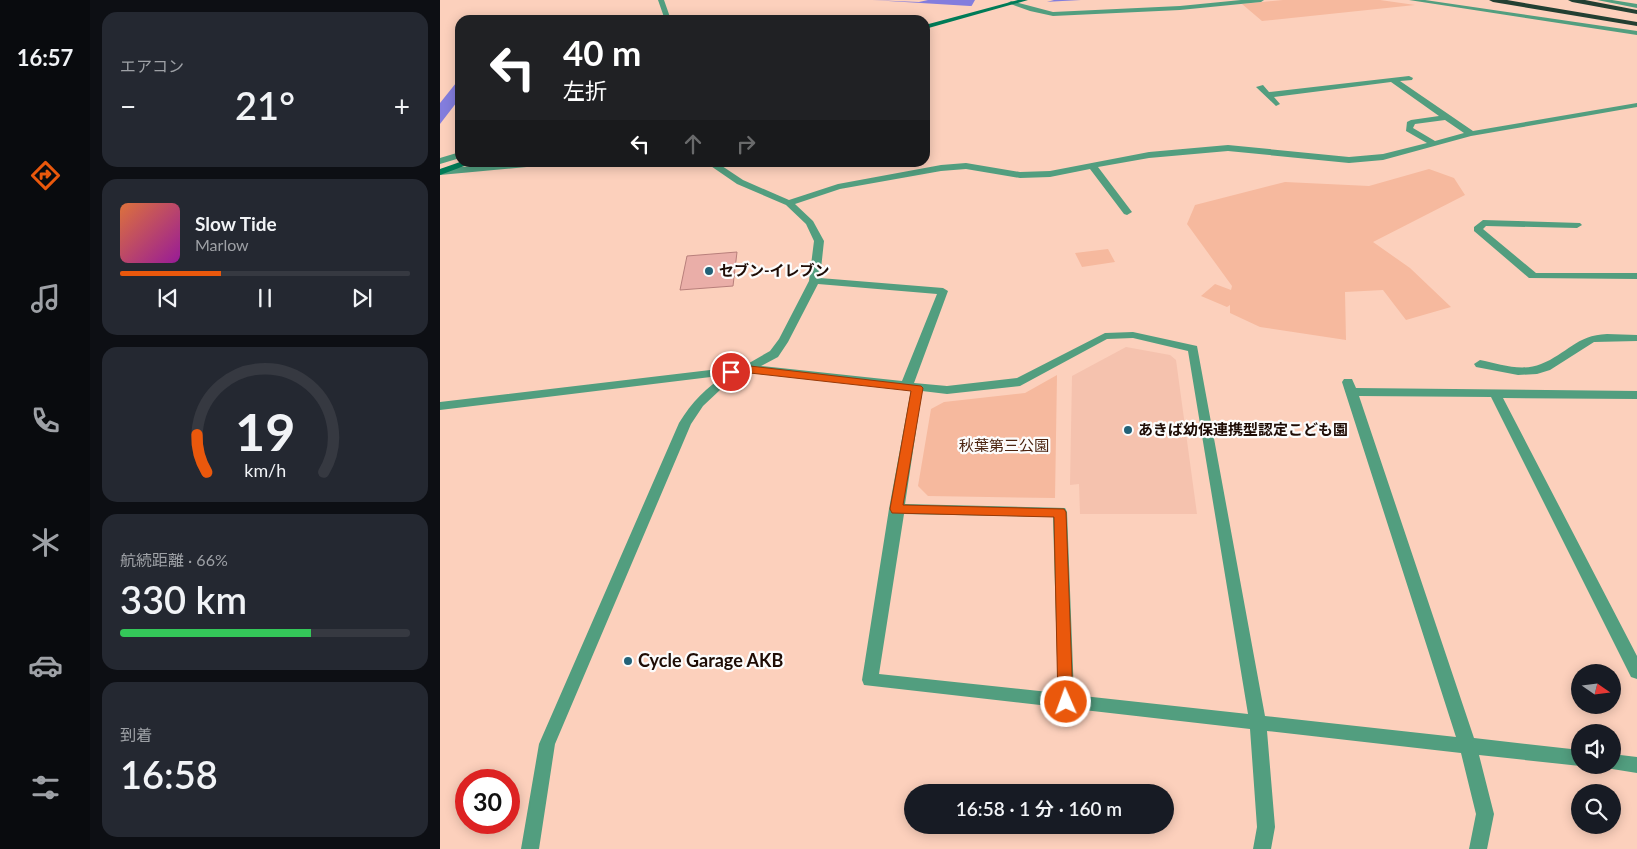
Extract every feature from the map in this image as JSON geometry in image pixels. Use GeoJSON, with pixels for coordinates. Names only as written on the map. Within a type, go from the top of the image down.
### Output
{"type":"FeatureCollection","features":[{"type":"Feature","properties":{"kind":"highway"},"geometry":{"type":"LineString","coordinates":[[1493,0],[1637,24]]}},
{"type":"Feature","properties":{"kind":"highway"},"geometry":{"type":"LineString","coordinates":[[1536,0],[1637,14]]}},
{"type":"Feature","properties":{"kind":"highway"},"geometry":{"type":"LineString","coordinates":[[1572,0],[1637,14]]}},
{"type":"Feature","properties":{"kind":"main road"},"geometry":{"type":"LineString","coordinates":[[1004,0],[1011,3]]}},
{"type":"Feature","properties":{"kind":"main road"},"geometry":{"type":"LineString","coordinates":[[930,26],[1025,0]]}},
{"type":"Feature","properties":{"kind":"main road"},"geometry":{"type":"LineString","coordinates":[[440,172],[456,167]]}},
{"type":"Feature","properties":{"kind":"street"},"geometry":{"type":"LineString","coordinates":[[661,0],[666,15]]}},
{"type":"Feature","properties":{"kind":"street"},"geometry":{"type":"LineString","coordinates":[[1011,3],[1052,14],[1180,8],[1261,0]]}},
{"type":"Feature","properties":{"kind":"street"},"geometry":{"type":"LineString","coordinates":[[1412,0],[1637,33]]}},
{"type":"Feature","properties":{"kind":"street"},"geometry":{"type":"LineString","coordinates":[[1600,0],[1637,6]]}},
{"type":"Feature","properties":{"kind":"street"},"geometry":{"type":"LineString","coordinates":[[1268,95],[1409,78]]}},
{"type":"Feature","properties":{"kind":"street"},"geometry":{"type":"LineString","coordinates":[[1393,80],[1471,134]]}},
{"type":"Feature","properties":{"kind":"street"},"geometry":{"type":"LineString","coordinates":[[1260,87],[1276,104]]}},
{"type":"Feature","properties":{"kind":"street"},"geometry":{"type":"LineString","coordinates":[[1323,88],[1332,97]]}},
{"type":"Feature","properties":{"kind":"street"},"geometry":{"type":"LineString","coordinates":[[789,203],[838,187],[941,168],[966,166],[1020,175],[1050,174],[1149,155],[1228,148],[1358,159],[1384,157],[1471,134],[1637,105]]}},
{"type":"Feature","properties":{"kind":"street"},"geometry":{"type":"LineString","coordinates":[[1434,143],[1409,129],[1411,122],[1446,117]]}},
{"type":"Feature","properties":{"kind":"street"},"geometry":{"type":"LineString","coordinates":[[440,161],[455,156]]}},
{"type":"Feature","properties":{"kind":"street"},"geometry":{"type":"LineString","coordinates":[[440,172],[494,167]]}},
{"type":"Feature","properties":{"kind":"street"},"geometry":{"type":"LineString","coordinates":[[530,849],[547,744],[684,423],[700,403],[716,388],[774,354],[784,340],[814,281],[819,241],[810,223],[789,203],[740,182],[717,167]]}},
{"type":"Feature","properties":{"kind":"street"},"geometry":{"type":"LineString","coordinates":[[1094,167],[1127,212]]}},
{"type":"Feature","properties":{"kind":"street"},"geometry":{"type":"LineString","coordinates":[[1577,225],[1483,223],[1477,229],[1533,276],[1637,276]]}},
{"type":"Feature","properties":{"kind":"street"},"geometry":{"type":"LineString","coordinates":[[1554,224],[1563,236]]}},
{"type":"Feature","properties":{"kind":"street"},"geometry":{"type":"LineString","coordinates":[[814,281],[943,291],[912,388],[870,680],[1571,757]]}},
{"type":"Feature","properties":{"kind":"street"},"geometry":{"type":"LineString","coordinates":[[440,406],[750,369],[912,388],[947,390],[1020,382],[1105,336],[1133,334],[1193,349],[1258,722],[1266,827],[1262,849]]}},
{"type":"Feature","properties":{"kind":"street"},"geometry":{"type":"LineString","coordinates":[[1480,364],[1519,372],[1537,371],[1554,363],[1567,352],[1591,339],[1637,338]]}},
{"type":"Feature","properties":{"kind":"street"},"geometry":{"type":"LineString","coordinates":[[1478,849],[1485,814],[1468,746],[1350,387],[1495,394],[1637,395]]}},
{"type":"Feature","properties":{"kind":"street"},"geometry":{"type":"LineString","coordinates":[[1495,394],[1637,672]]}},
{"type":"Feature","properties":{"kind":"street"},"geometry":{"type":"LineString","coordinates":[[896,509],[1060,512],[1066,702]]}},
{"type":"Feature","properties":{"kind":"street"},"geometry":{"type":"LineString","coordinates":[[1621,763],[1637,765]]}},
{"type":"Feature","properties":{"kind":"shaded area"},"geometry":{"type":"Polygon","coordinates":[[[872,0],[919,2],[928,0],[1081,0],[970,6],[872,0]]]}},
{"type":"Feature","properties":{"kind":"shaded area"},"geometry":{"type":"Polygon","coordinates":[[[455,84],[455,104],[440,124],[440,103],[455,84]]]}},
{"type":"Feature","properties":{"kind":"shaded area","name":"あきば幼保連携型認定こども園"},"geometry":{"type":"Polygon","coordinates":[[[1126,347],[1170,355],[1176,360],[1197,514],[1080,514],[1079,484],[1070,485],[1072,376],[1126,347]]]}},
{"type":"Feature","properties":{"kind":"green space"},"geometry":{"type":"Polygon","coordinates":[[[1283,0],[1380,0],[1415,5],[1262,21],[1242,4],[1283,0]]]}},
{"type":"Feature","properties":{"kind":"green space"},"geometry":{"type":"Polygon","coordinates":[[[1429,169],[1454,178],[1465,195],[1373,242],[1410,268],[1451,307],[1406,320],[1383,290],[1345,292],[1346,340],[1260,327],[1230,313],[1230,305],[1227,307],[1201,296],[1215,284],[1231,290],[1232,286],[1187,224],[1195,205],[1285,182],[1369,186],[1429,169]]]}},
{"type":"Feature","properties":{"kind":"green space"},"geometry":{"type":"Polygon","coordinates":[[[1108,249],[1115,262],[1082,267],[1075,253],[1108,249]]]}},
{"type":"Feature","properties":{"kind":"green space","name":"秋葉第三公園"},"geometry":{"type":"Polygon","coordinates":[[[1057,375],[1055,498],[928,496],[918,486],[931,409],[944,402],[1025,393],[1057,375]]]}},
{"type":"Feature","properties":{"kind":"pier"},"geometry":{"type":"Polygon","coordinates":[[[975,0],[1054,0],[1047,2],[1047,5],[973,8],[971,7],[975,0]]]}},
{"type":"Feature","properties":{"kind":"building","name":"セブン-イレブン"},"geometry":{"type":"Polygon","coordinates":[[[737,252],[733,286],[680,290],[687,256],[737,252]]]}},
{"type":"Feature","properties":{"kind":"place","name":"セブン-イレブン"},"geometry":{"type":"Point","coordinates":[709,271]}},
{"type":"Feature","properties":{"kind":"place","name":"あきば幼保連携型認定こども園"},"geometry":{"type":"Point","coordinates":[1128,430]}},
{"type":"Feature","properties":{"kind":"place","name":"Cycle Garage AKB"},"geometry":{"type":"Point","coordinates":[628,661]}},
{"type":"Feature","properties":{"kind":"route"},"geometry":{"type":"LineString","coordinates":[[731,372],[750,369],[917,388],[896,509],[1060,512],[1066,702]]}}]}
